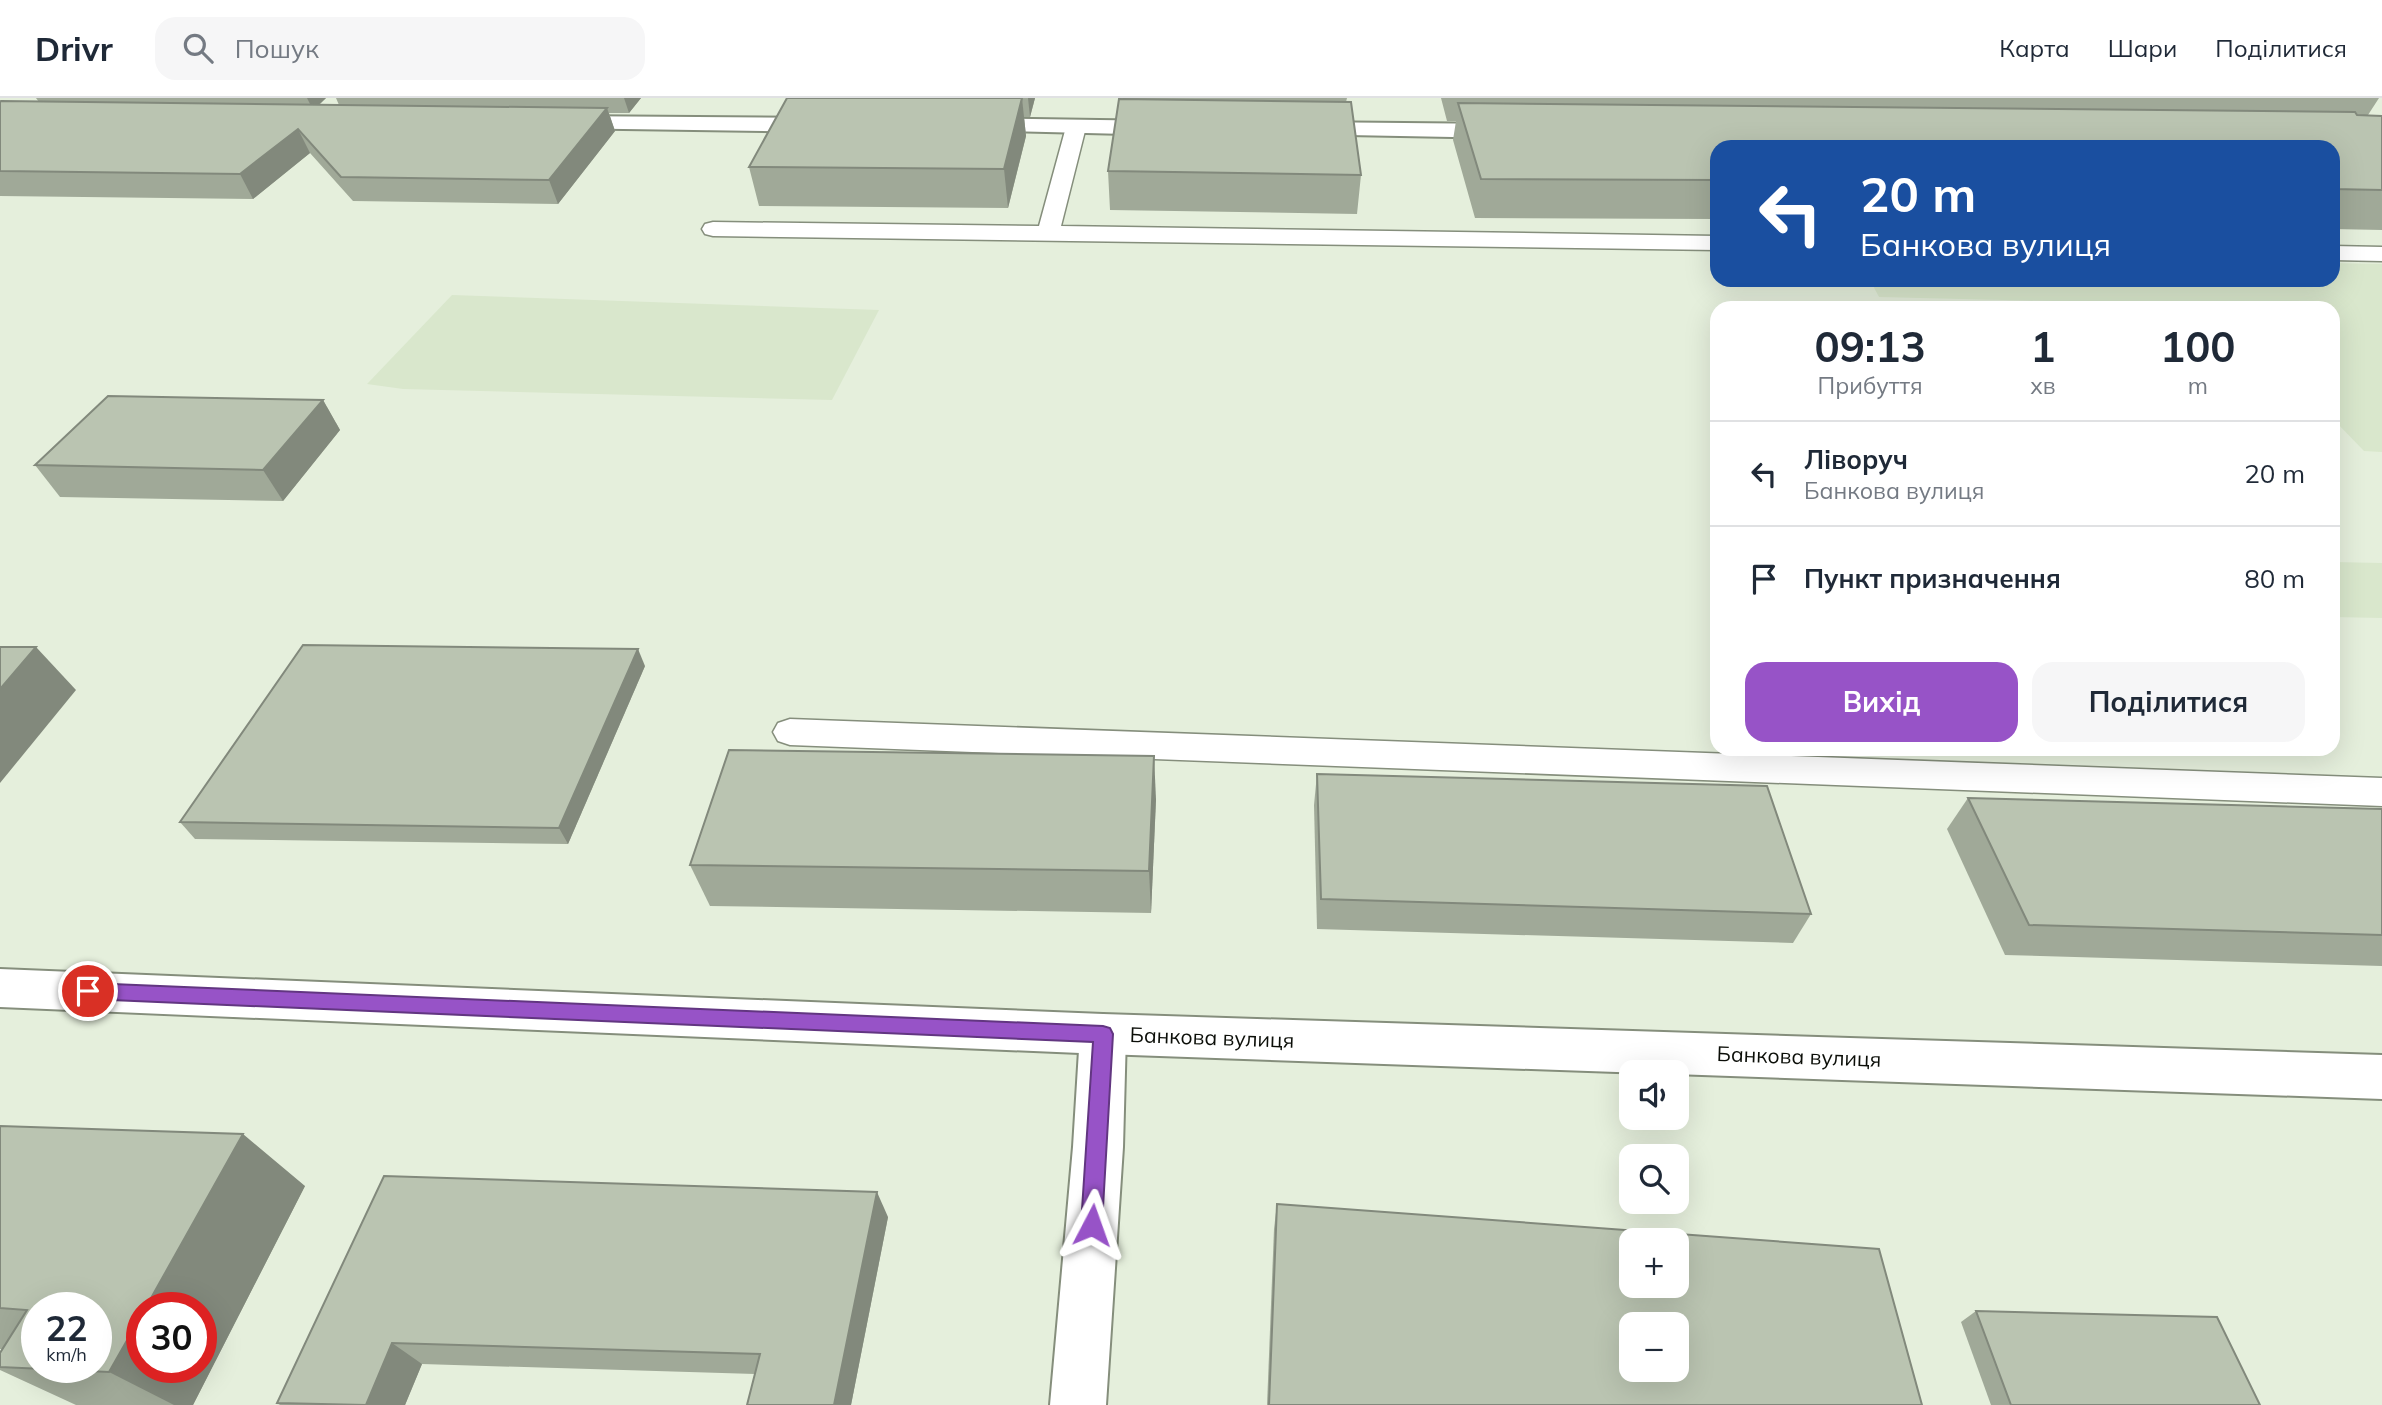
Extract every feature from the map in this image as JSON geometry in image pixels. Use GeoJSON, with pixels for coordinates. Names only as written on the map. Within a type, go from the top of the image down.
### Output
{"type":"FeatureCollection","features":[{"type":"Feature","properties":{"kind":"street"},"geometry":{"type":"LineString","coordinates":[[963,119],[1076,127],[1187,128]]}},
{"type":"Feature","properties":{"kind":"street"},"geometry":{"type":"LineString","coordinates":[[534,122],[844,125]]}},
{"type":"Feature","properties":{"kind":"street"},"geometry":{"type":"LineString","coordinates":[[1283,129],[1532,131]]}},
{"type":"Feature","properties":{"kind":"street","name":"Банкова вулиця"},"geometry":{"type":"LineString","coordinates":[[0,988],[1103,1034],[2382,1077]]}},
{"type":"Feature","properties":{"kind":"street"},"geometry":{"type":"LineString","coordinates":[[1078,1405],[1098,1147],[1103,1034]]}},
{"type":"Feature","properties":{"kind":"lane"},"geometry":{"type":"LineString","coordinates":[[1048,233],[1076,127]]}},
{"type":"Feature","properties":{"kind":"lane"},"geometry":{"type":"LineString","coordinates":[[713,229],[1710,243]]}},
{"type":"Feature","properties":{"kind":"lane"},"geometry":{"type":"LineString","coordinates":[[2340,253],[2382,254]]}},
{"type":"Feature","properties":{"kind":"lane"},"geometry":{"type":"LineString","coordinates":[[790,732],[2382,793]]}},
{"type":"Feature","properties":{"kind":"shaded area"},"geometry":{"type":"Polygon","coordinates":[[[2340,263],[2382,264],[2382,452],[2364,451],[2340,426],[2340,301],[2050,301],[1879,297],[1874,287],[2340,287],[2340,263]]]}},
{"type":"Feature","properties":{"kind":"shaded area"},"geometry":{"type":"Polygon","coordinates":[[[452,295],[879,310],[832,400],[403,389],[367,384],[452,295]]]}},
{"type":"Feature","properties":{"kind":"shaded area"},"geometry":{"type":"Polygon","coordinates":[[[2340,562],[2382,563],[2382,618],[2340,617],[2340,562]]]}},
{"type":"Feature","properties":{"kind":"building"},"geometry":{"type":"Polygon","coordinates":[[[787,98],[1022,98],[1004,169],[749,167],[787,98]]]}},
{"type":"Feature","properties":{"kind":"building"},"geometry":{"type":"Polygon","coordinates":[[[1119,99],[1351,102],[1361,175],[1108,171],[1119,99]]]}},
{"type":"Feature","properties":{"kind":"building"},"geometry":{"type":"Polygon","coordinates":[[[1,101],[607,108],[549,180],[341,177],[298,129],[240,174],[0,171],[1,101]]]}},
{"type":"Feature","properties":{"kind":"building"},"geometry":{"type":"Polygon","coordinates":[[[1458,103],[2355,112],[2357,115],[2382,116],[2382,190],[2340,189],[2340,140],[1710,140],[1710,180],[1481,179],[1458,103]]]}},
{"type":"Feature","properties":{"kind":"building"},"geometry":{"type":"Polygon","coordinates":[[[108,396],[323,400],[263,470],[35,465],[108,396]]]}},
{"type":"Feature","properties":{"kind":"building"},"geometry":{"type":"Polygon","coordinates":[[[303,645],[638,649],[559,828],[180,822],[303,645]]]}},
{"type":"Feature","properties":{"kind":"building"},"geometry":{"type":"Polygon","coordinates":[[[0,647],[36,647],[0,689],[0,647]]]}},
{"type":"Feature","properties":{"kind":"building"},"geometry":{"type":"Polygon","coordinates":[[[729,750],[1154,756],[1149,871],[690,865],[729,750]]]}},
{"type":"Feature","properties":{"kind":"building"},"geometry":{"type":"Polygon","coordinates":[[[1317,774],[1767,786],[1811,914],[1321,899],[1317,774]]]}},
{"type":"Feature","properties":{"kind":"building"},"geometry":{"type":"Polygon","coordinates":[[[1968,798],[2382,809],[2382,935],[2029,925],[1968,798]]]}},
{"type":"Feature","properties":{"kind":"building"},"geometry":{"type":"Polygon","coordinates":[[[0,1126],[243,1134],[154,1292],[126,1292],[126,1342],[112,1367],[112,1292],[21,1292],[21,1310],[0,1308],[0,1126]]]}},
{"type":"Feature","properties":{"kind":"building"},"geometry":{"type":"Polygon","coordinates":[[[384,1176],[877,1192],[834,1405],[747,1405],[760,1354],[392,1343],[366,1405],[277,1403],[384,1176]]]}},
{"type":"Feature","properties":{"kind":"building"},"geometry":{"type":"Polygon","coordinates":[[[1277,1204],[1619,1230],[1619,1298],[1689,1298],[1689,1235],[1879,1249],[1922,1405],[1269,1405],[1277,1204]]]}},
{"type":"Feature","properties":{"kind":"building"},"geometry":{"type":"Polygon","coordinates":[[[1976,1311],[2217,1317],[2260,1405],[2011,1405],[1976,1311]]]}},
{"type":"Feature","properties":{"kind":"building"},"geometry":{"type":"Polygon","coordinates":[[[21,1320],[21,1368],[0,1367],[0,1353],[21,1320]]]}},
{"type":"Feature","properties":{"kind":"route"},"geometry":{"type":"LineString","coordinates":[[88,991],[1103,1034],[1092,1225]]}}]}
